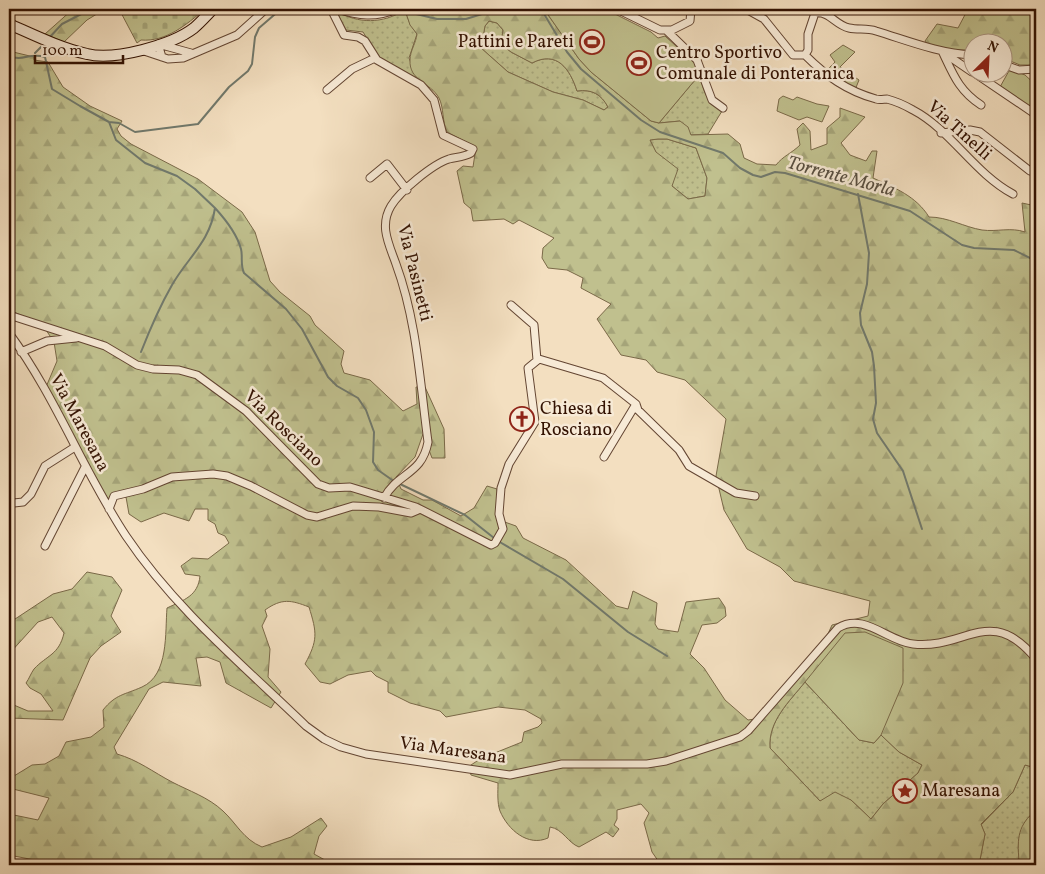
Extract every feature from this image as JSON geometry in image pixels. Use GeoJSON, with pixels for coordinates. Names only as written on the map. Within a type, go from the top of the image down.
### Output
{"type":"FeatureCollection","features":[{"type":"Feature","properties":{"kind":"street"},"geometry":{"type":"LineString","coordinates":[[9,24],[40,38],[88,55],[105,56],[139,50],[179,37],[194,28],[213,9]]}},
{"type":"Feature","properties":{"kind":"street"},"geometry":{"type":"LineString","coordinates":[[139,50],[175,59],[194,53],[238,35],[266,9]]}},
{"type":"Feature","properties":{"kind":"street","name":"Via Pasinetti"},"geometry":{"type":"LineString","coordinates":[[331,9],[344,35],[365,41],[375,58],[421,85],[434,100],[443,135],[473,149],[467,155],[441,163],[407,190],[391,206],[384,232],[407,293],[428,442],[425,457],[396,482],[384,498]]}},
{"type":"Feature","properties":{"kind":"street"},"geometry":{"type":"LineString","coordinates":[[337,9],[366,16],[378,15],[397,9]]}},
{"type":"Feature","properties":{"kind":"street"},"geometry":{"type":"LineString","coordinates":[[617,9],[660,30],[667,31],[690,21],[691,9]]}},
{"type":"Feature","properties":{"kind":"street","name":"Via Tinelli"},"geometry":{"type":"LineString","coordinates":[[746,9],[764,19],[793,55],[804,56],[830,79],[878,100],[888,100],[913,110],[941,133],[998,186],[1013,194]]}},
{"type":"Feature","properties":{"kind":"street"},"geometry":{"type":"LineString","coordinates":[[804,56],[808,50],[808,34],[813,11],[828,14],[847,28],[874,30],[917,46],[951,54],[962,55]]}},
{"type":"Feature","properties":{"kind":"street"},"geometry":{"type":"LineString","coordinates":[[667,31],[696,60],[712,100],[723,108]]}},
{"type":"Feature","properties":{"kind":"street"},"geometry":{"type":"LineString","coordinates":[[179,37],[180,52]]}},
{"type":"Feature","properties":{"kind":"street"},"geometry":{"type":"LineString","coordinates":[[158,44],[180,52],[194,53]]}},
{"type":"Feature","properties":{"kind":"street"},"geometry":{"type":"LineString","coordinates":[[158,44],[162,57]]}},
{"type":"Feature","properties":{"kind":"street"},"geometry":{"type":"LineString","coordinates":[[942,51],[961,88],[967,96],[981,105]]}},
{"type":"Feature","properties":{"kind":"street"},"geometry":{"type":"LineString","coordinates":[[951,54],[953,59],[962,65]]}},
{"type":"Feature","properties":{"kind":"street"},"geometry":{"type":"LineString","coordinates":[[327,90],[352,69],[375,58]]}},
{"type":"Feature","properties":{"kind":"street"},"geometry":{"type":"LineString","coordinates":[[1012,68],[1019,70],[1036,69]]}},
{"type":"Feature","properties":{"kind":"street"},"geometry":{"type":"LineString","coordinates":[[988,82],[1035,114]]}},
{"type":"Feature","properties":{"kind":"street"},"geometry":{"type":"LineString","coordinates":[[941,133],[970,130],[980,132],[1030,171]]}},
{"type":"Feature","properties":{"kind":"street"},"geometry":{"type":"LineString","coordinates":[[370,178],[387,164],[407,190]]}},
{"type":"Feature","properties":{"kind":"street"},"geometry":{"type":"LineString","coordinates":[[511,305],[534,325],[537,360],[572,367],[603,378],[636,404],[638,410],[679,450],[689,466],[736,493],[755,496]]}},
{"type":"Feature","properties":{"kind":"street","name":"Via Rosciano"},"geometry":{"type":"LineString","coordinates":[[9,315],[105,346],[137,365],[153,369],[179,370],[197,375],[246,411],[318,484],[329,488],[350,488],[384,498],[418,510],[491,545],[495,543],[503,529],[499,514],[502,488],[509,464],[535,422],[528,368],[537,360]]}},
{"type":"Feature","properties":{"kind":"street","name":"Via Maresana"},"geometry":{"type":"LineString","coordinates":[[9,333],[56,407],[84,467],[109,509],[149,566],[176,600],[306,726],[324,739],[341,747],[366,754],[510,775],[562,764],[648,764],[666,761],[740,738],[838,628],[850,624],[871,626],[899,640],[922,645],[998,631],[1016,638],[1036,659]]}},
{"type":"Feature","properties":{"kind":"street"},"geometry":{"type":"LineString","coordinates":[[21,352],[47,341],[80,338]]}},
{"type":"Feature","properties":{"kind":"street"},"geometry":{"type":"LineString","coordinates":[[604,457],[636,404]]}},
{"type":"Feature","properties":{"kind":"street"},"geometry":{"type":"LineString","coordinates":[[9,434],[9,449]]}},
{"type":"Feature","properties":{"kind":"street"},"geometry":{"type":"LineString","coordinates":[[9,499],[14,503],[23,502],[31,494],[45,466],[76,447]]}},
{"type":"Feature","properties":{"kind":"street"},"geometry":{"type":"LineString","coordinates":[[45,546],[84,467]]}},
{"type":"Feature","properties":{"kind":"street"},"geometry":{"type":"LineString","coordinates":[[109,509],[114,496],[143,489],[172,477],[213,474],[227,476],[251,486],[307,515],[317,517],[353,506],[379,507],[411,513],[418,510]]}},
{"type":"Feature","properties":{"kind":"green space"},"geometry":{"type":"Polygon","coordinates":[[[73,9],[105,9],[87,20],[64,42],[45,34],[73,9]]]}},
{"type":"Feature","properties":{"kind":"green space"},"geometry":{"type":"Polygon","coordinates":[[[119,9],[205,9],[183,26],[167,35],[150,40],[141,40],[137,43],[119,9]]]}},
{"type":"Feature","properties":{"kind":"green space"},"geometry":{"type":"Polygon","coordinates":[[[544,9],[579,59],[591,72],[651,121],[659,123],[680,121],[688,127],[691,135],[728,134],[740,144],[744,158],[757,164],[776,165],[797,148],[800,145],[797,129],[803,123],[810,131],[811,150],[827,144],[827,128],[840,117],[840,108],[865,117],[841,143],[850,155],[866,161],[872,151],[877,151],[873,178],[911,198],[918,203],[929,217],[936,217],[982,230],[1025,232],[1022,203],[1036,206],[1036,768],[1025,765],[1013,792],[981,824],[985,834],[979,865],[661,865],[652,852],[644,823],[649,813],[641,804],[617,810],[617,819],[614,825],[619,829],[613,837],[606,832],[579,847],[558,830],[550,827],[548,838],[533,840],[526,838],[513,830],[500,811],[498,783],[471,775],[468,767],[480,759],[522,742],[524,732],[538,727],[542,723],[541,719],[525,710],[498,707],[446,717],[440,711],[410,703],[388,692],[388,682],[371,671],[348,675],[330,684],[320,682],[305,664],[312,649],[315,636],[309,607],[287,601],[277,603],[265,610],[267,616],[262,626],[270,649],[268,677],[281,692],[271,708],[226,683],[220,662],[207,657],[196,658],[201,686],[163,682],[149,689],[114,747],[117,754],[139,763],[211,802],[223,811],[245,836],[262,847],[291,837],[321,818],[327,826],[319,836],[314,854],[334,865],[60,865],[9,855],[9,814],[38,820],[49,798],[9,788],[9,774],[14,776],[32,765],[45,764],[59,756],[66,742],[91,737],[104,727],[103,710],[108,705],[116,698],[151,681],[157,673],[164,652],[167,608],[193,593],[199,583],[200,576],[185,574],[181,566],[192,558],[208,559],[229,543],[225,536],[218,533],[215,524],[208,520],[208,509],[195,509],[189,521],[164,513],[141,522],[129,514],[126,497],[109,500],[96,482],[46,387],[57,361],[54,342],[42,324],[9,310],[9,51],[34,57],[34,60],[48,62],[63,87],[90,106],[122,121],[117,129],[121,136],[131,144],[198,179],[242,212],[255,232],[270,281],[280,292],[310,316],[315,325],[344,351],[341,364],[344,373],[370,380],[403,411],[417,404],[416,387],[425,387],[444,429],[445,458],[432,458],[423,434],[415,457],[396,477],[401,489],[423,500],[432,500],[461,516],[474,508],[487,486],[497,489],[499,520],[516,526],[523,538],[566,560],[616,606],[628,609],[633,591],[657,603],[655,624],[658,629],[678,632],[686,602],[719,598],[725,607],[726,616],[717,623],[702,625],[690,654],[704,668],[725,700],[748,720],[755,719],[779,692],[827,636],[832,625],[868,616],[870,601],[794,581],[780,567],[747,549],[724,510],[716,476],[726,419],[685,380],[657,372],[646,360],[621,355],[597,319],[611,304],[581,288],[583,278],[567,270],[548,268],[542,258],[543,248],[554,238],[519,220],[513,224],[504,219],[473,221],[471,209],[464,203],[457,171],[463,166],[473,167],[476,147],[447,132],[439,98],[431,88],[413,73],[410,57],[417,34],[410,25],[405,10],[544,9]],[[489,21],[485,26],[481,48],[508,72],[553,92],[583,100],[604,110],[608,107],[596,93],[577,91],[571,76],[555,60],[541,60],[532,63],[511,52],[501,44],[503,30],[497,23],[489,21]],[[667,139],[650,140],[656,152],[678,169],[672,186],[688,199],[705,196],[707,178],[696,148],[667,139]],[[805,682],[786,705],[772,729],[770,748],[820,801],[835,792],[851,800],[871,819],[883,804],[918,773],[922,765],[899,752],[881,735],[874,743],[859,740],[805,682]]]}},
{"type":"Feature","properties":{"kind":"green space","name":"Centro Sportivo Comunale di Ponteranica"},"geometry":{"type":"Polygon","coordinates":[[[544,9],[605,9],[651,32],[658,38],[665,36],[699,67],[700,74],[659,123],[651,121],[591,72],[579,59],[544,9]]]}},
{"type":"Feature","properties":{"kind":"green space"},"geometry":{"type":"Polygon","coordinates":[[[968,9],[1036,9],[1036,65],[1020,65],[1012,62],[1012,32],[962,32],[962,50],[927,45],[925,41],[937,24],[958,28],[968,9]]]}},
{"type":"Feature","properties":{"kind":"green space"},"geometry":{"type":"Polygon","coordinates":[[[405,10],[410,24],[417,34],[409,58],[417,79],[399,68],[382,62],[363,32],[346,30],[336,11],[353,18],[370,21],[388,18],[405,10]]]}},
{"type":"Feature","properties":{"kind":"green space"},"geometry":{"type":"Polygon","coordinates":[[[489,21],[497,23],[503,30],[501,44],[511,52],[532,63],[541,60],[555,60],[571,76],[577,91],[596,93],[608,107],[604,110],[583,100],[553,92],[508,72],[481,48],[485,26],[489,21]]]}},
{"type":"Feature","properties":{"kind":"green space"},"geometry":{"type":"Polygon","coordinates":[[[843,45],[855,52],[840,67],[859,80],[855,90],[826,71],[835,62],[830,55],[843,45]]]}},
{"type":"Feature","properties":{"kind":"green space"},"geometry":{"type":"Polygon","coordinates":[[[1012,70],[1025,75],[1036,85],[1036,112],[1000,87],[1003,82],[1012,82],[1012,70]]]}},
{"type":"Feature","properties":{"kind":"green space"},"geometry":{"type":"Polygon","coordinates":[[[700,74],[706,95],[722,111],[708,134],[690,135],[680,121],[659,123],[700,74]]]}},
{"type":"Feature","properties":{"kind":"green space"},"geometry":{"type":"Polygon","coordinates":[[[783,96],[793,100],[797,97],[829,106],[822,122],[807,117],[799,120],[777,111],[779,99],[783,96]]]}},
{"type":"Feature","properties":{"kind":"green space"},"geometry":{"type":"Polygon","coordinates":[[[667,139],[696,148],[707,178],[705,196],[688,199],[672,186],[650,140],[667,139]]]}},
{"type":"Feature","properties":{"kind":"green space"},"geometry":{"type":"Polygon","coordinates":[[[87,572],[112,577],[122,590],[111,616],[121,632],[101,646],[90,658],[63,720],[9,718],[9,703],[28,711],[53,711],[41,694],[30,688],[26,683],[34,669],[56,650],[64,633],[52,617],[38,622],[9,654],[9,623],[53,594],[72,589],[87,572]]]}},
{"type":"Feature","properties":{"kind":"green space"},"geometry":{"type":"Polygon","coordinates":[[[865,632],[903,648],[903,683],[881,735],[874,743],[859,740],[805,682],[845,633],[865,632]]]}},
{"type":"Feature","properties":{"kind":"green space"},"geometry":{"type":"Polygon","coordinates":[[[805,682],[859,740],[881,735],[899,752],[922,765],[918,773],[883,804],[871,819],[851,800],[820,801],[770,748],[772,729],[776,721],[786,705],[805,682]]]}},
{"type":"Feature","properties":{"kind":"green space"},"geometry":{"type":"Polygon","coordinates":[[[1025,765],[1036,768],[1036,810],[1026,821],[1020,833],[1018,845],[1019,860],[1015,865],[979,865],[985,834],[981,825],[1013,792],[1025,765]]]}},
{"type":"Feature","properties":{"kind":"green space"},"geometry":{"type":"Polygon","coordinates":[[[1036,810],[1036,865],[1015,865],[1019,860],[1018,845],[1020,832],[1025,821],[1036,810]]]}},
{"type":"Feature","properties":{"kind":"waterway"},"geometry":{"type":"LineString","coordinates":[[48,39],[62,24],[91,9]]}},
{"type":"Feature","properties":{"kind":"waterway","name":"Torrente Morla"},"geometry":{"type":"LineString","coordinates":[[9,56],[14,58],[45,57],[52,89],[109,122],[119,123],[135,132],[198,124],[229,87],[248,71],[252,64],[255,37],[259,28],[281,9]]}},
{"type":"Feature","properties":{"kind":"waterway","name":"Torrente Morla"},"geometry":{"type":"LineString","coordinates":[[409,9],[412,13],[437,19],[466,19],[498,9]]}},
{"type":"Feature","properties":{"kind":"waterway","name":"Torrente Morla"},"geometry":{"type":"LineString","coordinates":[[541,9],[567,52],[581,69],[641,120],[660,132],[723,153],[740,168],[753,175],[761,177],[775,172],[785,173],[910,211],[962,245],[974,248],[1014,250],[1036,261]]}},
{"type":"Feature","properties":{"kind":"waterway"},"geometry":{"type":"LineString","coordinates":[[35,53],[44,44]]}},
{"type":"Feature","properties":{"kind":"waterway"},"geometry":{"type":"LineString","coordinates":[[109,122],[116,140],[145,163],[177,176],[195,189],[215,208],[203,240],[178,275],[163,301],[141,352]]}},
{"type":"Feature","properties":{"kind":"waterway"},"geometry":{"type":"LineString","coordinates":[[858,194],[869,253],[867,284],[860,313],[861,325],[872,352],[874,366],[876,403],[873,419],[877,433],[903,471],[922,529]]}},
{"type":"Feature","properties":{"kind":"waterway"},"geometry":{"type":"LineString","coordinates":[[215,208],[237,238],[241,249],[244,273],[286,309],[302,329],[328,377],[337,386],[358,398],[366,410],[374,432],[373,462],[378,470],[395,482]]}},
{"type":"Feature","properties":{"kind":"waterway"},"geometry":{"type":"LineString","coordinates":[[400,484],[465,515],[494,538]]}},
{"type":"Feature","properties":{"kind":"waterway"},"geometry":{"type":"LineString","coordinates":[[498,541],[563,579],[628,632],[667,656]]}},
{"type":"Feature","properties":{"kind":"place","name":"Pattini e Pareti"},"geometry":{"type":"Point","coordinates":[592,42]}},
{"type":"Feature","properties":{"kind":"place","name":"Centro Sportivo Comunale di Ponteranica"},"geometry":{"type":"Point","coordinates":[639,63]}},
{"type":"Feature","properties":{"kind":"place","name":"Chiesa di Rosciano"},"geometry":{"type":"Point","coordinates":[522,419]}},
{"type":"Feature","properties":{"kind":"place","name":"Maresana"},"geometry":{"type":"Point","coordinates":[905,791]}}]}
